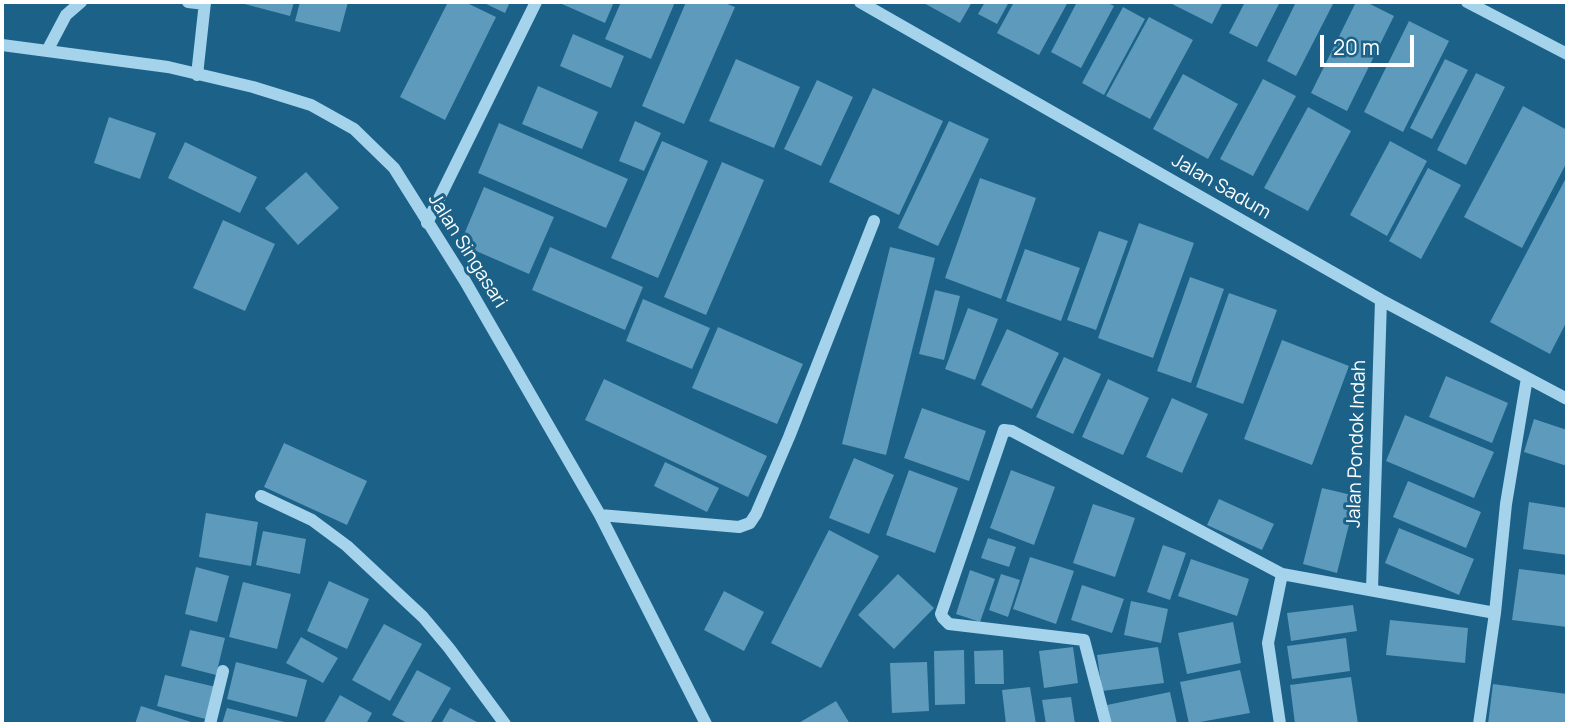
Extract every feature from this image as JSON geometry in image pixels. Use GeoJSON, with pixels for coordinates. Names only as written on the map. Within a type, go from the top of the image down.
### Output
{"type":"FeatureCollection","features":[{"type":"Feature","properties":{"kind":"street"},"geometry":{"type":"LineString","coordinates":[[47,51],[66,15],[81,2]]}},
{"type":"Feature","properties":{"kind":"street"},"geometry":{"type":"LineString","coordinates":[[188,2],[205,3],[197,75]]}},
{"type":"Feature","properties":{"kind":"street"},"geometry":{"type":"LineString","coordinates":[[427,223],[536,2]]}},
{"type":"Feature","properties":{"kind":"street","name":"Jalan Sadum"},"geometry":{"type":"LineString","coordinates":[[860,2],[1381,300],[1567,398]]}},
{"type":"Feature","properties":{"kind":"street"},"geometry":{"type":"LineString","coordinates":[[1467,2],[1567,54]]}},
{"type":"Feature","properties":{"kind":"street","name":"Jalan Singasari"},"geometry":{"type":"LineString","coordinates":[[2,45],[168,67],[253,87],[311,105],[354,129],[394,168],[465,281],[600,515],[706,724]]}},
{"type":"Feature","properties":{"kind":"street"},"geometry":{"type":"LineString","coordinates":[[600,515],[739,527],[750,523],[789,437],[874,221]]}},
{"type":"Feature","properties":{"kind":"street","name":"Jalan Pondok Indah"},"geometry":{"type":"LineString","coordinates":[[1372,589],[1381,300]]}},
{"type":"Feature","properties":{"kind":"street"},"geometry":{"type":"LineString","coordinates":[[1479,724],[1495,613],[1506,504],[1527,378]]}},
{"type":"Feature","properties":{"kind":"street"},"geometry":{"type":"LineString","coordinates":[[1106,724],[1084,640],[949,624],[941,614],[1004,430],[1012,431],[1282,573],[1495,613]]}},
{"type":"Feature","properties":{"kind":"street"},"geometry":{"type":"LineString","coordinates":[[261,496],[312,520],[347,545],[423,617],[505,724]]}},
{"type":"Feature","properties":{"kind":"street"},"geometry":{"type":"LineString","coordinates":[[1280,724],[1268,643],[1282,573]]}},
{"type":"Feature","properties":{"kind":"street"},"geometry":{"type":"LineString","coordinates":[[210,724],[223,671]]}},
{"type":"Feature","properties":{"kind":"building"},"geometry":{"type":"Polygon","coordinates":[[[237,2],[294,2],[290,16],[237,2]]]}},
{"type":"Feature","properties":{"kind":"building"},"geometry":{"type":"Polygon","coordinates":[[[300,2],[348,2],[340,32],[295,21],[300,2]]]}},
{"type":"Feature","properties":{"kind":"building"},"geometry":{"type":"Polygon","coordinates":[[[448,2],[465,2],[496,17],[445,120],[400,97],[448,2]]]}},
{"type":"Feature","properties":{"kind":"building"},"geometry":{"type":"Polygon","coordinates":[[[482,2],[510,2],[505,13],[482,2]]]}},
{"type":"Feature","properties":{"kind":"building"},"geometry":{"type":"Polygon","coordinates":[[[614,2],[605,23],[562,4],[614,2]]]}},
{"type":"Feature","properties":{"kind":"building"},"geometry":{"type":"Polygon","coordinates":[[[621,2],[675,2],[651,59],[605,39],[621,2]]]}},
{"type":"Feature","properties":{"kind":"building"},"geometry":{"type":"Polygon","coordinates":[[[686,2],[722,2],[735,7],[684,124],[642,106],[686,2]]]}},
{"type":"Feature","properties":{"kind":"building"},"geometry":{"type":"Polygon","coordinates":[[[922,2],[972,2],[960,23],[922,2]]]}},
{"type":"Feature","properties":{"kind":"building"},"geometry":{"type":"Polygon","coordinates":[[[985,2],[1009,2],[997,24],[978,14],[985,2]]]}},
{"type":"Feature","properties":{"kind":"building"},"geometry":{"type":"Polygon","coordinates":[[[1014,2],[1068,2],[1039,55],[997,33],[1014,2]]]}},
{"type":"Feature","properties":{"kind":"building"},"geometry":{"type":"Polygon","coordinates":[[[1077,2],[1106,2],[1114,6],[1081,68],[1051,52],[1077,2]]]}},
{"type":"Feature","properties":{"kind":"building"},"geometry":{"type":"Polygon","coordinates":[[[1168,2],[1223,2],[1212,24],[1168,2]]]}},
{"type":"Feature","properties":{"kind":"building"},"geometry":{"type":"Polygon","coordinates":[[[1245,2],[1280,2],[1257,47],[1229,33],[1245,2]]]}},
{"type":"Feature","properties":{"kind":"building"},"geometry":{"type":"Polygon","coordinates":[[[1296,2],[1334,2],[1296,76],[1267,61],[1296,2]]]}},
{"type":"Feature","properties":{"kind":"building"},"geometry":{"type":"Polygon","coordinates":[[[1356,2],[1366,2],[1394,16],[1347,111],[1311,93],[1356,2]]]}},
{"type":"Feature","properties":{"kind":"building"},"geometry":{"type":"Polygon","coordinates":[[[1123,7],[1145,19],[1104,95],[1082,83],[1123,7]]]}},
{"type":"Feature","properties":{"kind":"building"},"geometry":{"type":"Polygon","coordinates":[[[1149,17],[1193,40],[1150,119],[1106,96],[1149,17]]]}},
{"type":"Feature","properties":{"kind":"building"},"geometry":{"type":"Polygon","coordinates":[[[1409,21],[1449,41],[1403,132],[1364,112],[1409,21]]]}},
{"type":"Feature","properties":{"kind":"building"},"geometry":{"type":"Polygon","coordinates":[[[573,34],[624,56],[611,88],[560,66],[573,34]]]}},
{"type":"Feature","properties":{"kind":"building"},"geometry":{"type":"Polygon","coordinates":[[[736,59],[800,87],[774,148],[709,121],[736,59]]]}},
{"type":"Feature","properties":{"kind":"building"},"geometry":{"type":"Polygon","coordinates":[[[1445,59],[1468,70],[1432,139],[1410,128],[1445,59]]]}},
{"type":"Feature","properties":{"kind":"building"},"geometry":{"type":"Polygon","coordinates":[[[1476,73],[1505,87],[1466,165],[1437,150],[1476,73]]]}},
{"type":"Feature","properties":{"kind":"building"},"geometry":{"type":"Polygon","coordinates":[[[1183,74],[1238,104],[1208,159],[1153,129],[1183,74]]]}},
{"type":"Feature","properties":{"kind":"building"},"geometry":{"type":"Polygon","coordinates":[[[1263,79],[1296,96],[1253,176],[1220,159],[1263,79]]]}},
{"type":"Feature","properties":{"kind":"building"},"geometry":{"type":"Polygon","coordinates":[[[817,80],[853,97],[821,166],[784,149],[817,80]]]}},
{"type":"Feature","properties":{"kind":"building"},"geometry":{"type":"Polygon","coordinates":[[[538,86],[598,112],[582,149],[522,124],[538,86]]]}},
{"type":"Feature","properties":{"kind":"building"},"geometry":{"type":"Polygon","coordinates":[[[873,88],[943,121],[899,215],[829,182],[873,88]]]}},
{"type":"Feature","properties":{"kind":"building"},"geometry":{"type":"Polygon","coordinates":[[[1523,106],[1567,130],[1567,162],[1522,248],[1464,217],[1523,106]]]}},
{"type":"Feature","properties":{"kind":"building"},"geometry":{"type":"Polygon","coordinates":[[[1308,107],[1351,131],[1308,211],[1264,188],[1308,107]]]}},
{"type":"Feature","properties":{"kind":"building"},"geometry":{"type":"Polygon","coordinates":[[[109,117],[156,133],[140,179],[94,163],[109,117]]]}},
{"type":"Feature","properties":{"kind":"building"},"geometry":{"type":"Polygon","coordinates":[[[635,121],[661,133],[644,171],[619,161],[635,121]]]}},
{"type":"Feature","properties":{"kind":"building"},"geometry":{"type":"Polygon","coordinates":[[[949,121],[989,139],[938,246],[898,228],[949,121]]]}},
{"type":"Feature","properties":{"kind":"building"},"geometry":{"type":"Polygon","coordinates":[[[499,123],[628,179],[606,228],[478,173],[499,123]]]}},
{"type":"Feature","properties":{"kind":"building"},"geometry":{"type":"Polygon","coordinates":[[[662,141],[708,161],[658,278],[611,258],[662,141]]]}},
{"type":"Feature","properties":{"kind":"building"},"geometry":{"type":"Polygon","coordinates":[[[1390,141],[1427,161],[1387,236],[1350,215],[1390,141]]]}},
{"type":"Feature","properties":{"kind":"building"},"geometry":{"type":"Polygon","coordinates":[[[185,142],[257,177],[240,213],[168,178],[185,142]]]}},
{"type":"Feature","properties":{"kind":"building"},"geometry":{"type":"Polygon","coordinates":[[[722,162],[764,180],[706,315],[664,297],[722,162]]]}},
{"type":"Feature","properties":{"kind":"building"},"geometry":{"type":"Polygon","coordinates":[[[1428,168],[1461,185],[1421,259],[1389,241],[1428,168]]]}},
{"type":"Feature","properties":{"kind":"building"},"geometry":{"type":"Polygon","coordinates":[[[306,172],[339,208],[298,245],[265,208],[306,172]]]}},
{"type":"Feature","properties":{"kind":"building"},"geometry":{"type":"Polygon","coordinates":[[[1567,176],[1567,321],[1550,354],[1490,322],[1567,176]]]}},
{"type":"Feature","properties":{"kind":"building"},"geometry":{"type":"Polygon","coordinates":[[[980,178],[1036,198],[1001,299],[945,278],[980,178]]]}},
{"type":"Feature","properties":{"kind":"building"},"geometry":{"type":"Polygon","coordinates":[[[484,187],[554,217],[529,274],[460,244],[484,187]]]}},
{"type":"Feature","properties":{"kind":"building"},"geometry":{"type":"Polygon","coordinates":[[[223,220],[275,244],[245,311],[193,288],[223,220]]]}},
{"type":"Feature","properties":{"kind":"building"},"geometry":{"type":"Polygon","coordinates":[[[1139,223],[1194,243],[1153,358],[1098,338],[1139,223]]]}},
{"type":"Feature","properties":{"kind":"building"},"geometry":{"type":"Polygon","coordinates":[[[1099,231],[1128,241],[1096,330],[1067,320],[1099,231]]]}},
{"type":"Feature","properties":{"kind":"building"},"geometry":{"type":"Polygon","coordinates":[[[550,247],[643,287],[625,330],[532,290],[550,247]]]}},
{"type":"Feature","properties":{"kind":"building"},"geometry":{"type":"Polygon","coordinates":[[[890,247],[935,258],[886,455],[842,444],[890,247]]]}},
{"type":"Feature","properties":{"kind":"building"},"geometry":{"type":"Polygon","coordinates":[[[1025,249],[1080,268],[1061,321],[1006,301],[1025,249]]]}},
{"type":"Feature","properties":{"kind":"building"},"geometry":{"type":"Polygon","coordinates":[[[1190,277],[1224,289],[1191,383],[1157,371],[1190,277]]]}},
{"type":"Feature","properties":{"kind":"building"},"geometry":{"type":"Polygon","coordinates":[[[935,290],[960,296],[944,360],[919,354],[935,290]]]}},
{"type":"Feature","properties":{"kind":"building"},"geometry":{"type":"Polygon","coordinates":[[[1229,293],[1277,310],[1243,404],[1196,387],[1229,293]]]}},
{"type":"Feature","properties":{"kind":"building"},"geometry":{"type":"Polygon","coordinates":[[[643,299],[710,328],[692,369],[626,341],[643,299]]]}},
{"type":"Feature","properties":{"kind":"building"},"geometry":{"type":"Polygon","coordinates":[[[968,308],[998,319],[975,380],[945,369],[968,308]]]}},
{"type":"Feature","properties":{"kind":"building"},"geometry":{"type":"Polygon","coordinates":[[[718,327],[803,364],[777,424],[692,388],[718,327]]]}},
{"type":"Feature","properties":{"kind":"building"},"geometry":{"type":"Polygon","coordinates":[[[1007,329],[1059,353],[1032,409],[981,385],[1007,329]]]}},
{"type":"Feature","properties":{"kind":"building"},"geometry":{"type":"Polygon","coordinates":[[[1282,340],[1349,366],[1312,465],[1244,439],[1282,340]]]}},
{"type":"Feature","properties":{"kind":"building"},"geometry":{"type":"Polygon","coordinates":[[[1064,357],[1101,374],[1073,434],[1036,417],[1064,357]]]}},
{"type":"Feature","properties":{"kind":"building"},"geometry":{"type":"Polygon","coordinates":[[[1446,376],[1508,403],[1492,443],[1429,417],[1446,376]]]}},
{"type":"Feature","properties":{"kind":"building"},"geometry":{"type":"Polygon","coordinates":[[[604,379],[767,456],[748,497],[585,420],[604,379]]]}},
{"type":"Feature","properties":{"kind":"building"},"geometry":{"type":"Polygon","coordinates":[[[1108,379],[1149,398],[1123,455],[1082,437],[1108,379]]]}},
{"type":"Feature","properties":{"kind":"building"},"geometry":{"type":"Polygon","coordinates":[[[1172,398],[1208,414],[1182,473],[1146,457],[1172,398]]]}},
{"type":"Feature","properties":{"kind":"building"},"geometry":{"type":"Polygon","coordinates":[[[922,408],[986,431],[969,481],[904,458],[922,408]]]}},
{"type":"Feature","properties":{"kind":"building"},"geometry":{"type":"Polygon","coordinates":[[[1405,415],[1494,452],[1474,498],[1386,461],[1405,415]]]}},
{"type":"Feature","properties":{"kind":"building"},"geometry":{"type":"Polygon","coordinates":[[[1534,419],[1567,430],[1567,466],[1524,452],[1534,419]]]}},
{"type":"Feature","properties":{"kind":"building"},"geometry":{"type":"Polygon","coordinates":[[[284,443],[367,481],[347,525],[264,487],[284,443]]]}},
{"type":"Feature","properties":{"kind":"building"},"geometry":{"type":"Polygon","coordinates":[[[854,458],[894,475],[869,534],[829,518],[854,458]]]}},
{"type":"Feature","properties":{"kind":"building"},"geometry":{"type":"Polygon","coordinates":[[[665,462],[719,488],[707,512],[654,486],[665,462]]]}},
{"type":"Feature","properties":{"kind":"building"},"geometry":{"type":"Polygon","coordinates":[[[909,470],[958,488],[935,553],[886,535],[909,470]]]}},
{"type":"Feature","properties":{"kind":"building"},"geometry":{"type":"Polygon","coordinates":[[[1011,470],[1055,487],[1034,545],[990,528],[1011,470]]]}},
{"type":"Feature","properties":{"kind":"building"},"geometry":{"type":"Polygon","coordinates":[[[1408,481],[1481,512],[1466,548],[1393,517],[1408,481]]]}},
{"type":"Feature","properties":{"kind":"building"},"geometry":{"type":"Polygon","coordinates":[[[1322,488],[1356,496],[1337,573],[1303,564],[1322,488]]]}},
{"type":"Feature","properties":{"kind":"building"},"geometry":{"type":"Polygon","coordinates":[[[1219,499],[1274,524],[1262,550],[1207,525],[1219,499]]]}},
{"type":"Feature","properties":{"kind":"building"},"geometry":{"type":"Polygon","coordinates":[[[1529,502],[1567,508],[1567,555],[1523,549],[1529,502]]]}},
{"type":"Feature","properties":{"kind":"building"},"geometry":{"type":"Polygon","coordinates":[[[1093,504],[1135,518],[1115,577],[1073,563],[1093,504]]]}},
{"type":"Feature","properties":{"kind":"building"},"geometry":{"type":"Polygon","coordinates":[[[206,513],[258,522],[251,566],[199,557],[206,513]]]}},
{"type":"Feature","properties":{"kind":"building"},"geometry":{"type":"Polygon","coordinates":[[[1399,528],[1474,559],[1459,595],[1385,563],[1399,528]]]}},
{"type":"Feature","properties":{"kind":"building"},"geometry":{"type":"Polygon","coordinates":[[[829,530],[879,556],[821,668],[771,643],[829,530]]]}},
{"type":"Feature","properties":{"kind":"building"},"geometry":{"type":"Polygon","coordinates":[[[263,531],[306,539],[300,574],[256,565],[263,531]]]}},
{"type":"Feature","properties":{"kind":"building"},"geometry":{"type":"Polygon","coordinates":[[[988,538],[1016,547],[1009,567],[981,558],[988,538]]]}},
{"type":"Feature","properties":{"kind":"building"},"geometry":{"type":"Polygon","coordinates":[[[1163,545],[1186,553],[1170,600],[1147,592],[1163,545]]]}},
{"type":"Feature","properties":{"kind":"building"},"geometry":{"type":"Polygon","coordinates":[[[1030,557],[1074,571],[1056,624],[1013,609],[1030,557]]]}},
{"type":"Feature","properties":{"kind":"building"},"geometry":{"type":"Polygon","coordinates":[[[1191,559],[1249,579],[1237,616],[1178,596],[1191,559]]]}},
{"type":"Feature","properties":{"kind":"building"},"geometry":{"type":"Polygon","coordinates":[[[196,567],[229,576],[217,622],[185,614],[196,567]]]}},
{"type":"Feature","properties":{"kind":"building"},"geometry":{"type":"Polygon","coordinates":[[[1519,569],[1567,575],[1567,627],[1512,620],[1519,569]]]}},
{"type":"Feature","properties":{"kind":"building"},"geometry":{"type":"Polygon","coordinates":[[[970,570],[995,579],[980,622],[956,614],[970,570]]]}},
{"type":"Feature","properties":{"kind":"building"},"geometry":{"type":"Polygon","coordinates":[[[898,574],[934,608],[894,649],[858,615],[898,574]]]}},
{"type":"Feature","properties":{"kind":"building"},"geometry":{"type":"Polygon","coordinates":[[[1001,574],[1020,580],[1008,617],[989,610],[1001,574]]]}},
{"type":"Feature","properties":{"kind":"building"},"geometry":{"type":"Polygon","coordinates":[[[329,581],[369,599],[347,649],[307,631],[329,581]]]}},
{"type":"Feature","properties":{"kind":"building"},"geometry":{"type":"Polygon","coordinates":[[[243,582],[291,594],[277,649],[229,637],[243,582]]]}},
{"type":"Feature","properties":{"kind":"building"},"geometry":{"type":"Polygon","coordinates":[[[1082,585],[1124,599],[1112,633],[1071,620],[1082,585]]]}},
{"type":"Feature","properties":{"kind":"building"},"geometry":{"type":"Polygon","coordinates":[[[724,591],[764,612],[744,651],[704,630],[724,591]]]}},
{"type":"Feature","properties":{"kind":"building"},"geometry":{"type":"Polygon","coordinates":[[[1131,601],[1168,609],[1161,643],[1124,635],[1131,601]]]}},
{"type":"Feature","properties":{"kind":"building"},"geometry":{"type":"Polygon","coordinates":[[[1353,605],[1357,631],[1291,641],[1287,613],[1353,605]]]}},
{"type":"Feature","properties":{"kind":"building"},"geometry":{"type":"Polygon","coordinates":[[[1390,620],[1468,628],[1465,663],[1386,655],[1390,620]]]}},
{"type":"Feature","properties":{"kind":"building"},"geometry":{"type":"Polygon","coordinates":[[[1233,622],[1241,663],[1187,674],[1178,633],[1233,622]]]}},
{"type":"Feature","properties":{"kind":"building"},"geometry":{"type":"Polygon","coordinates":[[[384,624],[422,644],[390,701],[352,680],[384,624]]]}},
{"type":"Feature","properties":{"kind":"building"},"geometry":{"type":"Polygon","coordinates":[[[190,630],[225,638],[216,675],[181,666],[190,630]]]}},
{"type":"Feature","properties":{"kind":"building"},"geometry":{"type":"Polygon","coordinates":[[[301,637],[338,658],[323,683],[286,663],[301,637]]]}},
{"type":"Feature","properties":{"kind":"building"},"geometry":{"type":"Polygon","coordinates":[[[1346,638],[1350,671],[1292,679],[1287,646],[1346,638]]]}},
{"type":"Feature","properties":{"kind":"building"},"geometry":{"type":"Polygon","coordinates":[[[1073,647],[1078,683],[1044,688],[1039,651],[1073,647]]]}},
{"type":"Feature","properties":{"kind":"building"},"geometry":{"type":"Polygon","coordinates":[[[1158,647],[1164,683],[1102,691],[1097,655],[1158,647]]]}},
{"type":"Feature","properties":{"kind":"building"},"geometry":{"type":"Polygon","coordinates":[[[964,650],[965,704],[935,705],[934,651],[964,650]]]}},
{"type":"Feature","properties":{"kind":"building"},"geometry":{"type":"Polygon","coordinates":[[[1003,650],[1004,684],[975,684],[974,651],[1003,650]]]}},
{"type":"Feature","properties":{"kind":"building"},"geometry":{"type":"Polygon","coordinates":[[[236,662],[307,680],[297,717],[227,699],[236,662]]]}},
{"type":"Feature","properties":{"kind":"building"},"geometry":{"type":"Polygon","coordinates":[[[927,662],[929,711],[892,713],[890,663],[927,662]]]}},
{"type":"Feature","properties":{"kind":"building"},"geometry":{"type":"Polygon","coordinates":[[[417,670],[451,688],[430,724],[409,724],[392,715],[417,670]]]}},
{"type":"Feature","properties":{"kind":"building"},"geometry":{"type":"Polygon","coordinates":[[[1240,670],[1250,713],[1189,724],[1180,682],[1240,670]]]}},
{"type":"Feature","properties":{"kind":"building"},"geometry":{"type":"Polygon","coordinates":[[[165,675],[216,687],[209,720],[157,706],[165,675]]]}},
{"type":"Feature","properties":{"kind":"building"},"geometry":{"type":"Polygon","coordinates":[[[1351,677],[1358,724],[1295,724],[1290,685],[1351,677]]]}},
{"type":"Feature","properties":{"kind":"building"},"geometry":{"type":"Polygon","coordinates":[[[1493,684],[1567,694],[1567,724],[1488,724],[1493,684]]]}},
{"type":"Feature","properties":{"kind":"building"},"geometry":{"type":"Polygon","coordinates":[[[1030,687],[1036,724],[1006,724],[1002,690],[1030,687]]]}},
{"type":"Feature","properties":{"kind":"building"},"geometry":{"type":"Polygon","coordinates":[[[1170,692],[1177,724],[1112,724],[1107,705],[1170,692]]]}},
{"type":"Feature","properties":{"kind":"building"},"geometry":{"type":"Polygon","coordinates":[[[340,695],[372,713],[366,724],[324,723],[340,695]]]}},
{"type":"Feature","properties":{"kind":"building"},"geometry":{"type":"Polygon","coordinates":[[[1071,697],[1075,724],[1046,724],[1042,700],[1071,697]]]}},
{"type":"Feature","properties":{"kind":"building"},"geometry":{"type":"Polygon","coordinates":[[[836,701],[850,724],[797,724],[836,701]]]}},
{"type":"Feature","properties":{"kind":"building"},"geometry":{"type":"Polygon","coordinates":[[[141,706],[191,722],[135,724],[141,706]]]}},
{"type":"Feature","properties":{"kind":"building"},"geometry":{"type":"Polygon","coordinates":[[[227,708],[289,723],[289,724],[222,724],[227,708]]]}},
{"type":"Feature","properties":{"kind":"building"},"geometry":{"type":"Polygon","coordinates":[[[450,708],[481,724],[441,724],[450,708]]]}}]}
